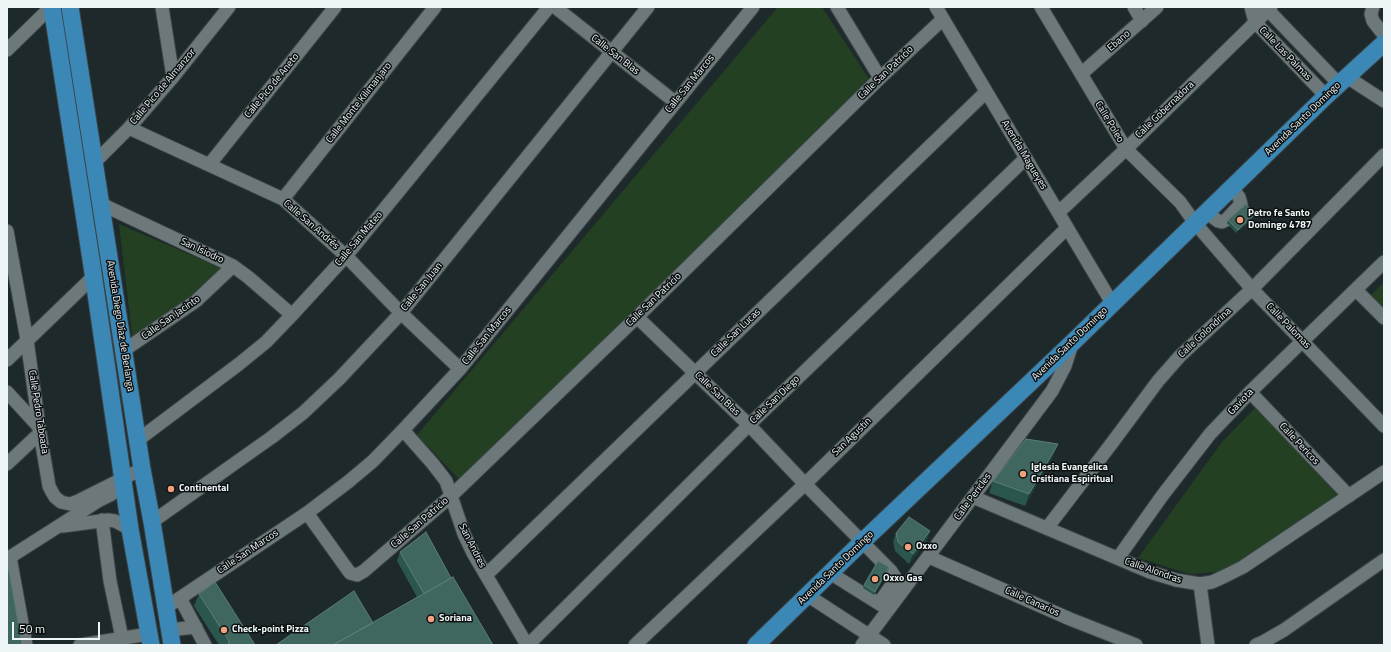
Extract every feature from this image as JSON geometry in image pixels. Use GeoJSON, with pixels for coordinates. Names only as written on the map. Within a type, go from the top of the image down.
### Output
{"type":"FeatureCollection","features":[{"type":"Feature","properties":{"kind":"main road","name":"Avenida Diego Díaz de Berlanga"},"geometry":{"type":"LineString","coordinates":[[52,7],[130,529],[150,639]]}},
{"type":"Feature","properties":{"kind":"main road","name":"Avenida Diego Díaz de Berlanga"},"geometry":{"type":"LineString","coordinates":[[70,7],[142,472],[152,522],[170,638]]}},
{"type":"Feature","properties":{"kind":"main road","name":"Avenida Santo Domingo"},"geometry":{"type":"LineString","coordinates":[[756,645],[862,542],[1072,343],[1326,96],[1384,43]]}},
{"type":"Feature","properties":{"kind":"street"},"geometry":{"type":"LineString","coordinates":[[7,50],[52,7]]}},
{"type":"Feature","properties":{"kind":"street"},"geometry":{"type":"LineString","coordinates":[[162,7],[173,77]]}},
{"type":"Feature","properties":{"kind":"street","name":"Calle Pico de Almanzor"},"geometry":{"type":"LineString","coordinates":[[94,163],[129,128],[173,77],[229,7]]}},
{"type":"Feature","properties":{"kind":"street","name":"Calle Pico de Aneto"},"geometry":{"type":"LineString","coordinates":[[209,165],[335,7]]}},
{"type":"Feature","properties":{"kind":"street","name":"Calle Monte Kilimanjaro"},"geometry":{"type":"LineString","coordinates":[[283,200],[435,7]]}},
{"type":"Feature","properties":{"kind":"street","name":"Calle San Mateo"},"geometry":{"type":"LineString","coordinates":[[138,440],[239,364],[266,342],[292,315],[346,256],[549,7]]}},
{"type":"Feature","properties":{"kind":"street","name":"Calle San Blas"},"geometry":{"type":"LineString","coordinates":[[555,7],[676,102]]}},
{"type":"Feature","properties":{"kind":"street","name":"Calle San Juan"},"geometry":{"type":"LineString","coordinates":[[152,522],[272,437],[303,413],[339,379],[402,313],[648,7]]}},
{"type":"Feature","properties":{"kind":"street","name":"Calle San Marcos"},"geometry":{"type":"LineString","coordinates":[[166,608],[307,513],[368,465],[403,430],[460,369],[753,7]]}},
{"type":"Feature","properties":{"kind":"street"},"geometry":{"type":"LineString","coordinates":[[838,7],[880,78]]}},
{"type":"Feature","properties":{"kind":"street","name":"Avenida Magueyes"},"geometry":{"type":"LineString","coordinates":[[936,7],[1059,212],[1112,304]]}},
{"type":"Feature","properties":{"kind":"street","name":"Calle Poleo"},"geometry":{"type":"LineString","coordinates":[[1041,7],[1126,149],[1180,202],[1200,218]]}},
{"type":"Feature","properties":{"kind":"street"},"geometry":{"type":"LineString","coordinates":[[1134,7],[1142,21]]}},
{"type":"Feature","properties":{"kind":"street","name":"Ebano"},"geometry":{"type":"LineString","coordinates":[[1081,74],[1157,7]]}},
{"type":"Feature","properties":{"kind":"street","name":"Calle Las Palmas"},"geometry":{"type":"LineString","coordinates":[[1251,7],[1255,22],[1326,96]]}},
{"type":"Feature","properties":{"kind":"street"},"geometry":{"type":"LineString","coordinates":[[1373,7],[1371,14],[1372,21],[1384,35]]}},
{"type":"Feature","properties":{"kind":"street","name":"Calle Las Palmas"},"geometry":{"type":"LineString","coordinates":[[1265,8],[1343,80],[1384,101]]}},
{"type":"Feature","properties":{"kind":"street","name":"Calle Gobernadora"},"geometry":{"type":"LineString","coordinates":[[1059,212],[1126,149],[1255,22],[1265,8]]}},
{"type":"Feature","properties":{"kind":"street","name":"Calle San Patricio"},"geometry":{"type":"LineString","coordinates":[[307,513],[350,573],[360,574],[451,496],[637,317],[880,78],[943,19]]}},
{"type":"Feature","properties":{"kind":"street","name":"Calle San Lucas"},"geometry":{"type":"LineString","coordinates":[[486,574],[986,92]]}},
{"type":"Feature","properties":{"kind":"street","name":"Calle San Andrés"},"geometry":{"type":"LineString","coordinates":[[129,128],[283,200],[346,256],[460,369]]}},
{"type":"Feature","properties":{"kind":"street","name":"Calle Golondrina"},"geometry":{"type":"LineString","coordinates":[[1047,528],[1158,381],[1180,356],[1252,288],[1384,156]]}},
{"type":"Feature","properties":{"kind":"street","name":"Calle San Diego"},"geometry":{"type":"LineString","coordinates":[[527,645],[749,425],[1026,158]]}},
{"type":"Feature","properties":{"kind":"street","name":"San Isiodro"},"geometry":{"type":"LineString","coordinates":[[101,204],[233,266],[292,315]]}},
{"type":"Feature","properties":{"kind":"street","name":"Calle Palomas"},"geometry":{"type":"LineString","coordinates":[[1200,218],[1252,288],[1384,426]]}},
{"type":"Feature","properties":{"kind":"street","name":"San Agustin"},"geometry":{"type":"LineString","coordinates":[[635,645],[805,484],[1067,228]]}},
{"type":"Feature","properties":{"kind":"street","name":"Calle Pedro Taboada"},"geometry":{"type":"LineString","coordinates":[[7,231],[9,255],[27,340],[49,486],[55,497],[61,502],[70,504],[97,496],[142,472]]}},
{"type":"Feature","properties":{"kind":"street","name":"Gaviota"},"geometry":{"type":"LineString","coordinates":[[1118,558],[1186,463],[1210,434],[1250,392],[1384,262]]}},
{"type":"Feature","properties":{"kind":"street","name":"Calle San Jacinto"},"geometry":{"type":"LineString","coordinates":[[124,351],[196,302],[233,266]]}},
{"type":"Feature","properties":{"kind":"street"},"geometry":{"type":"LineString","coordinates":[[7,360],[93,276]]}},
{"type":"Feature","properties":{"kind":"street"},"geometry":{"type":"LineString","coordinates":[[1356,290],[1384,318]]}},
{"type":"Feature","properties":{"kind":"street","name":"Calle San Blas"},"geometry":{"type":"LineString","coordinates":[[637,317],[749,425],[891,571],[904,590]]}},
{"type":"Feature","properties":{"kind":"street","name":"Calle Pericles"},"geometry":{"type":"LineString","coordinates":[[866,640],[884,606],[904,590],[1052,391],[1065,366],[1072,343]]}},
{"type":"Feature","properties":{"kind":"street"},"geometry":{"type":"LineString","coordinates":[[7,392],[40,430],[7,464]]}},
{"type":"Feature","properties":{"kind":"street","name":"Calle Pericos"},"geometry":{"type":"LineString","coordinates":[[1250,392],[1349,496]]}},
{"type":"Feature","properties":{"kind":"street","name":"San Andres"},"geometry":{"type":"LineString","coordinates":[[403,430],[446,481],[464,534],[473,553],[527,645]]}},
{"type":"Feature","properties":{"kind":"street","name":"Calle Alondras"},"geometry":{"type":"LineString","coordinates":[[973,497],[1150,572],[1176,580],[1200,584],[1212,582],[1243,567],[1384,472]]}},
{"type":"Feature","properties":{"kind":"street"},"geometry":{"type":"LineString","coordinates":[[26,645],[9,558],[59,526],[97,496]]}},
{"type":"Feature","properties":{"kind":"street"},"geometry":{"type":"LineString","coordinates":[[59,526],[102,520],[114,521],[130,529]]}},
{"type":"Feature","properties":{"kind":"street"},"geometry":{"type":"LineString","coordinates":[[102,520],[110,581],[121,642]]}},
{"type":"Feature","properties":{"kind":"street","name":"Calle Canarios"},"geometry":{"type":"LineString","coordinates":[[929,557],[1063,616],[1136,645]]}},
{"type":"Feature","properties":{"kind":"street"},"geometry":{"type":"LineString","coordinates":[[1256,645],[1284,630],[1384,560]]}},
{"type":"Feature","properties":{"kind":"street"},"geometry":{"type":"LineString","coordinates":[[830,573],[884,606],[896,579]]}},
{"type":"Feature","properties":{"kind":"street"},"geometry":{"type":"LineString","coordinates":[[1200,584],[1208,645]]}},
{"type":"Feature","properties":{"kind":"street"},"geometry":{"type":"LineString","coordinates":[[807,595],[866,640],[884,645]]}},
{"type":"Feature","properties":{"kind":"street"},"geometry":{"type":"LineString","coordinates":[[180,598],[205,645]]}},
{"type":"Feature","properties":{"kind":"street"},"geometry":{"type":"LineString","coordinates":[[170,638],[196,627]]}},
{"type":"Feature","properties":{"kind":"street"},"geometry":{"type":"LineString","coordinates":[[80,645],[150,639]]}},
{"type":"Feature","properties":{"kind":"green space"},"geometry":{"type":"Polygon","coordinates":[[[778,7],[822,7],[871,82],[460,480],[417,435],[778,7]]]}},
{"type":"Feature","properties":{"kind":"green space"},"geometry":{"type":"Polygon","coordinates":[[[119,224],[223,269],[202,294],[133,342],[119,224]]]}},
{"type":"Feature","properties":{"kind":"green space"},"geometry":{"type":"Polygon","coordinates":[[[1384,282],[1384,308],[1371,295],[1384,282]]]}},
{"type":"Feature","properties":{"kind":"green space"},"geometry":{"type":"Polygon","coordinates":[[[1258,405],[1339,497],[1228,571],[1190,574],[1138,558],[1222,442],[1258,405]]]}},
{"type":"Feature","properties":{"kind":"building","name":"Petro fe Santo Domingo 4787"},"geometry":{"type":"Polygon","coordinates":[[[1246,204],[1255,214],[1238,230],[1228,220],[1246,204]]]}},
{"type":"Feature","properties":{"kind":"building","name":"Iglesia Evangelica Crsitiana Espiritual"},"geometry":{"type":"Polygon","coordinates":[[[1026,439],[1058,444],[1029,494],[993,481],[1026,439]]]}},
{"type":"Feature","properties":{"kind":"building"},"geometry":{"type":"Polygon","coordinates":[[[909,517],[930,531],[913,554],[898,542],[896,533],[909,517]]]}},
{"type":"Feature","properties":{"kind":"building"},"geometry":{"type":"Polygon","coordinates":[[[426,532],[451,578],[424,594],[400,552],[426,532]]]}},
{"type":"Feature","properties":{"kind":"building","name":"Oxxo Gas"},"geometry":{"type":"Polygon","coordinates":[[[878,561],[889,567],[875,592],[864,585],[878,561]]]}},
{"type":"Feature","properties":{"kind":"building"},"geometry":{"type":"Polygon","coordinates":[[[9,570],[22,645],[7,645],[7,571],[9,570]]]}},
{"type":"Feature","properties":{"kind":"building","name":"Soriana"},"geometry":{"type":"Polygon","coordinates":[[[453,577],[493,645],[333,645],[453,577]]]}},
{"type":"Feature","properties":{"kind":"building"},"geometry":{"type":"Polygon","coordinates":[[[215,582],[255,645],[228,645],[229,641],[199,594],[215,582]]]}},
{"type":"Feature","properties":{"kind":"building"},"geometry":{"type":"Polygon","coordinates":[[[354,591],[373,623],[333,645],[276,645],[354,591]]]}},
{"type":"Feature","properties":{"kind":"place","name":"Petro fe Santo Domingo 4787"},"geometry":{"type":"Point","coordinates":[1240,220]}},
{"type":"Feature","properties":{"kind":"place","name":"Iglesia Evangelica Crsitiana Espiritual"},"geometry":{"type":"Point","coordinates":[1023,474]}},
{"type":"Feature","properties":{"kind":"place","name":"Continental"},"geometry":{"type":"Point","coordinates":[171,489]}},
{"type":"Feature","properties":{"kind":"place","name":"Oxxo"},"geometry":{"type":"Point","coordinates":[908,547]}},
{"type":"Feature","properties":{"kind":"place","name":"Oxxo Gas"},"geometry":{"type":"Point","coordinates":[875,579]}},
{"type":"Feature","properties":{"kind":"place","name":"Soriana"},"geometry":{"type":"Point","coordinates":[431,619]}},
{"type":"Feature","properties":{"kind":"place","name":"Check-point Pizza"},"geometry":{"type":"Point","coordinates":[224,630]}}]}
